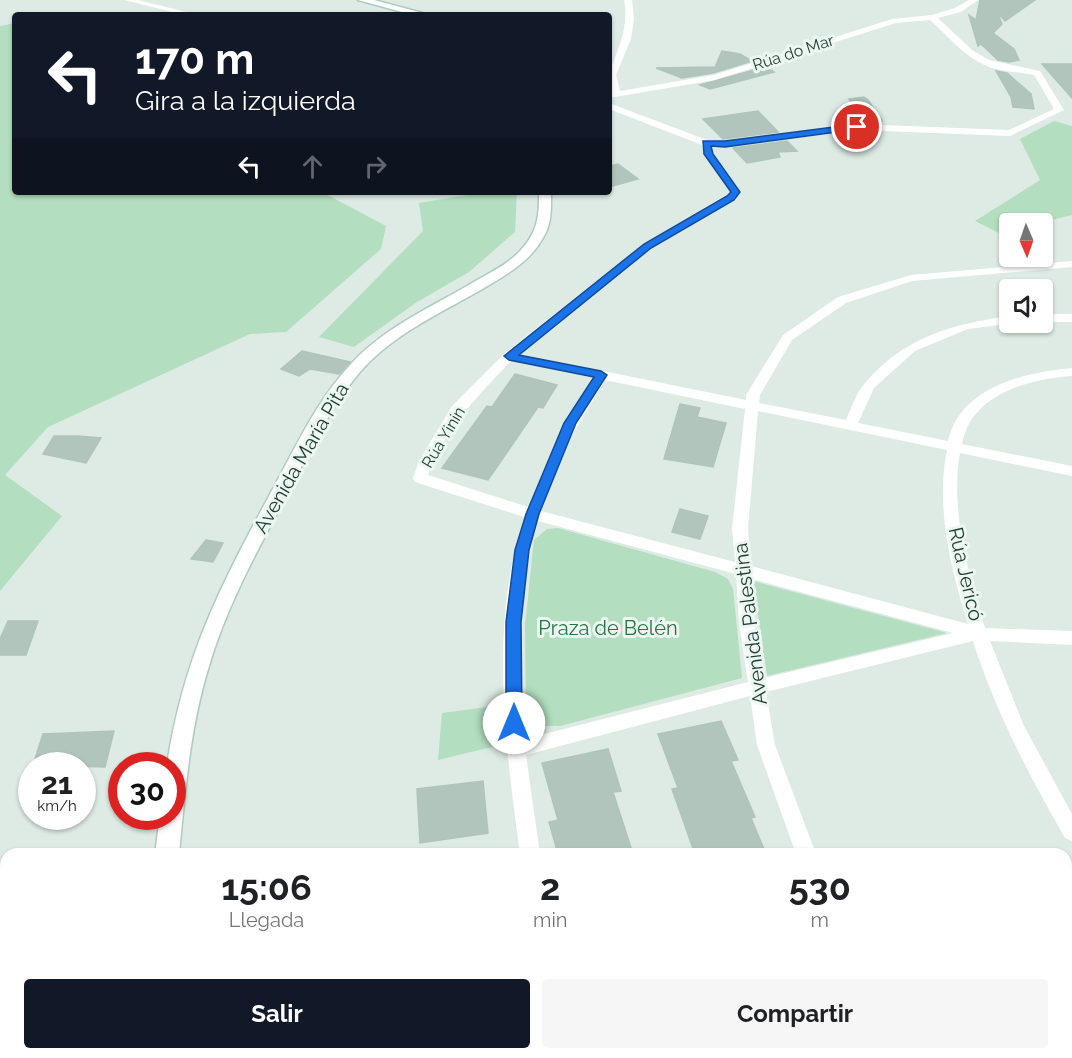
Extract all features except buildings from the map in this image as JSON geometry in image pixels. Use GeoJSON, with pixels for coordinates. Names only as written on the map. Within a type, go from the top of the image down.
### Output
{"type":"FeatureCollection","features":[{"type":"Feature","properties":{"kind":"main road"},"geometry":{"type":"LineString","coordinates":[[363,0],[413,12]]}},
{"type":"Feature","properties":{"kind":"main road","name":"Avenida María Pita"},"geometry":{"type":"LineString","coordinates":[[180,752],[185,716],[199,664],[217,617],[246,554],[320,416],[357,366],[376,350],[430,313],[506,270],[529,251],[542,225],[545,195]]}},
{"type":"Feature","properties":{"kind":"main road"},"geometry":{"type":"LineString","coordinates":[[168,848],[170,830]]}},
{"type":"Feature","properties":{"kind":"street"},"geometry":{"type":"LineString","coordinates":[[128,0],[181,12]]}},
{"type":"Feature","properties":{"kind":"street"},"geometry":{"type":"LineString","coordinates":[[612,94],[612,75],[620,61],[626,41],[631,10],[628,0]]}},
{"type":"Feature","properties":{"kind":"street","name":"Rúa do Mar"},"geometry":{"type":"LineString","coordinates":[[612,94],[693,82],[895,21],[932,17],[958,10],[974,0]]}},
{"type":"Feature","properties":{"kind":"street"},"geometry":{"type":"LineString","coordinates":[[612,106],[706,143],[725,144],[857,127],[1010,133],[1059,110],[1037,73],[1017,68],[997,67],[975,58],[932,17]]}},
{"type":"Feature","properties":{"kind":"street","name":"Rúa Yinin"},"geometry":{"type":"LineString","coordinates":[[532,514],[420,478],[426,460],[457,409],[509,356],[647,246],[731,198],[736,192],[709,154],[706,143]]}},
{"type":"Feature","properties":{"kind":"street","name":"Avenida Palestina"},"geometry":{"type":"LineString","coordinates":[[804,848],[766,745],[747,624],[740,529],[753,395],[787,338],[842,300],[910,278],[1072,264]]}},
{"type":"Feature","properties":{"kind":"street"},"geometry":{"type":"LineString","coordinates":[[1053,318],[1072,318]]}},
{"type":"Feature","properties":{"kind":"street"},"geometry":{"type":"LineString","coordinates":[[850,425],[869,386],[911,348],[965,326],[999,321]]}},
{"type":"Feature","properties":{"kind":"street"},"geometry":{"type":"LineString","coordinates":[[509,356],[1071,471]]}},
{"type":"Feature","properties":{"kind":"street","name":"Rúa Jericó"},"geometry":{"type":"LineString","coordinates":[[1072,372],[1049,373],[1014,383],[979,402],[957,435],[951,465],[952,521],[987,659],[1009,714],[1037,771],[1072,832]]}},
{"type":"Feature","properties":{"kind":"street"},"geometry":{"type":"LineString","coordinates":[[529,848],[514,723],[513,622],[522,550],[532,514],[570,423],[601,375]]}},
{"type":"Feature","properties":{"kind":"street"},"geometry":{"type":"LineString","coordinates":[[532,514],[980,634],[1072,638]]}},
{"type":"Feature","properties":{"kind":"street"},"geometry":{"type":"LineString","coordinates":[[517,749],[756,687],[980,634]]}},
{"type":"Feature","properties":{"kind":"green space"},"geometry":{"type":"Polygon","coordinates":[[[12,24],[12,195],[328,195],[386,226],[381,249],[286,332],[250,334],[48,427],[5,475],[62,516],[0,591],[0,26],[12,24]]]}},
{"type":"Feature","properties":{"kind":"green space"},"geometry":{"type":"Polygon","coordinates":[[[1054,121],[1072,126],[1072,215],[1053,220],[1053,213],[999,213],[999,233],[975,221],[1040,180],[1020,139],[1054,121]]]}},
{"type":"Feature","properties":{"kind":"green space"},"geometry":{"type":"Polygon","coordinates":[[[467,195],[517,195],[515,232],[469,272],[417,302],[354,347],[319,337],[423,231],[419,203],[467,195]]]}},
{"type":"Feature","properties":{"kind":"green space","name":"Praza de Belén"},"geometry":{"type":"Polygon","coordinates":[[[558,528],[715,572],[728,579],[733,589],[742,678],[560,726],[540,726],[526,718],[525,625],[534,540],[547,529],[558,528]]]}},
{"type":"Feature","properties":{"kind":"green space"},"geometry":{"type":"Polygon","coordinates":[[[753,581],[947,633],[767,676],[753,581]]]}},
{"type":"Feature","properties":{"kind":"green space"},"geometry":{"type":"Polygon","coordinates":[[[495,706],[496,746],[438,760],[442,713],[495,706]]]}},
{"type":"Feature","properties":{"kind":"route"},"geometry":{"type":"LineString","coordinates":[[514,723],[513,622],[522,550],[532,514],[570,423],[601,375],[509,356],[592,293],[647,246],[701,213],[731,198],[736,192],[709,154],[706,143],[725,144],[857,127]]}}]}
